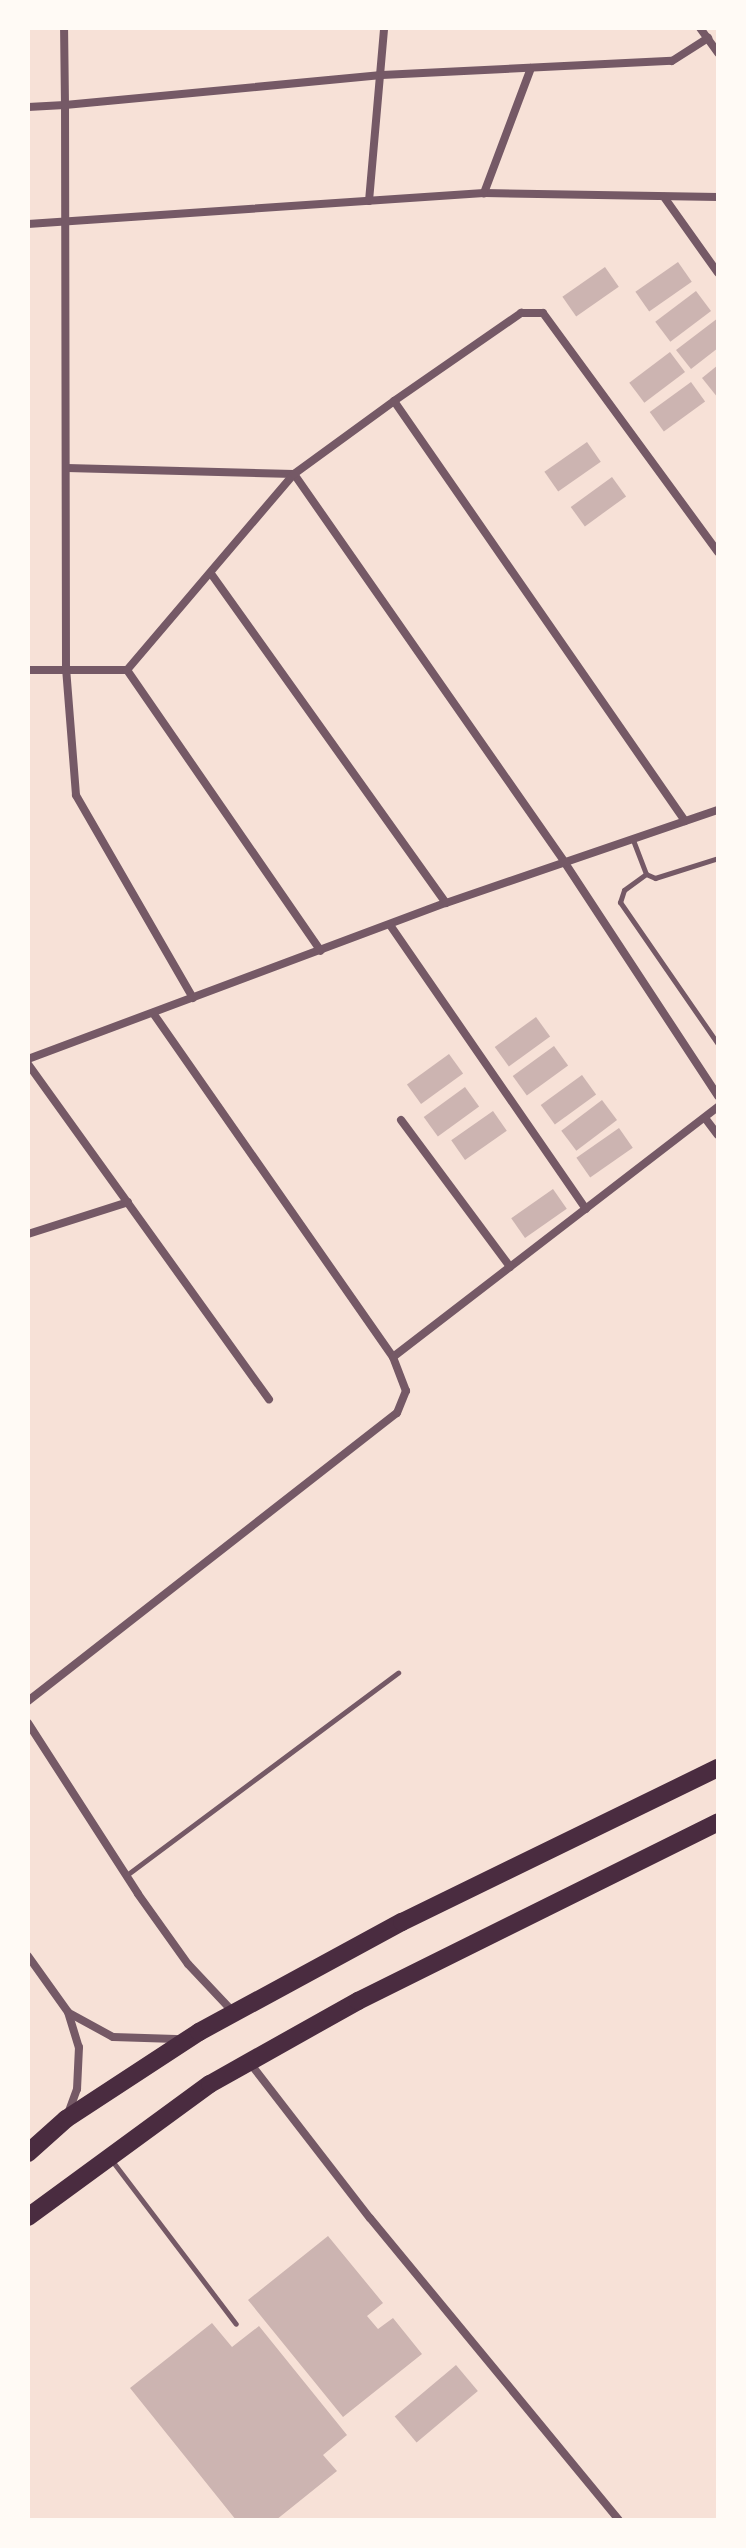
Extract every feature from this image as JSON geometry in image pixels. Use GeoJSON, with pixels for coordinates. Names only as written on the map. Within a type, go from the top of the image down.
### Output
{"type":"FeatureCollection","features":[{"type":"Feature","properties":{"kind":"highway"},"geometry":{"type":"LineString","coordinates":[[28,2153],[66,2119],[199,2032],[402,1922],[718,1768]]}},
{"type":"Feature","properties":{"kind":"highway"},"geometry":{"type":"LineString","coordinates":[[28,2217],[107,2155],[250,2062],[371,1995],[718,1822]]}},
{"type":"Feature","properties":{"kind":"street"},"geometry":{"type":"LineString","coordinates":[[64,28],[66,667],[76,795],[193,998]]}},
{"type":"Feature","properties":{"kind":"street"},"geometry":{"type":"LineString","coordinates":[[369,201],[384,28]]}},
{"type":"Feature","properties":{"kind":"street"},"geometry":{"type":"LineString","coordinates":[[700,28],[718,53]]}},
{"type":"Feature","properties":{"kind":"street"},"geometry":{"type":"LineString","coordinates":[[28,107],[382,75],[672,61],[708,38]]}},
{"type":"Feature","properties":{"kind":"street"},"geometry":{"type":"LineString","coordinates":[[484,193],[531,68]]}},
{"type":"Feature","properties":{"kind":"street"},"geometry":{"type":"LineString","coordinates":[[28,224],[484,193],[718,197]]}},
{"type":"Feature","properties":{"kind":"street"},"geometry":{"type":"LineString","coordinates":[[664,197],[718,273]]}},
{"type":"Feature","properties":{"kind":"street"},"geometry":{"type":"LineString","coordinates":[[127,670],[212,575],[294,474],[521,313],[543,313],[718,552]]}},
{"type":"Feature","properties":{"kind":"street"},"geometry":{"type":"LineString","coordinates":[[394,401],[685,821]]}},
{"type":"Feature","properties":{"kind":"street"},"geometry":{"type":"LineString","coordinates":[[67,468],[294,474]]}},
{"type":"Feature","properties":{"kind":"street"},"geometry":{"type":"LineString","coordinates":[[294,474],[565,863],[718,1096]]}},
{"type":"Feature","properties":{"kind":"street"},"geometry":{"type":"LineString","coordinates":[[212,575],[446,903]]}},
{"type":"Feature","properties":{"kind":"street"},"geometry":{"type":"LineString","coordinates":[[28,670],[66,667],[127,670]]}},
{"type":"Feature","properties":{"kind":"street"},"geometry":{"type":"LineString","coordinates":[[127,670],[321,951]]}},
{"type":"Feature","properties":{"kind":"street"},"geometry":{"type":"LineString","coordinates":[[269,1399],[28,1061],[446,903],[718,810]]}},
{"type":"Feature","properties":{"kind":"street"},"geometry":{"type":"LineString","coordinates":[[390,925],[586,1209]]}},
{"type":"Feature","properties":{"kind":"street"},"geometry":{"type":"LineString","coordinates":[[28,1701],[397,1413],[406,1391],[393,1357],[153,1013]]}},
{"type":"Feature","properties":{"kind":"street"},"geometry":{"type":"LineString","coordinates":[[393,1357],[718,1107]]}},
{"type":"Feature","properties":{"kind":"street"},"geometry":{"type":"LineString","coordinates":[[705,1118],[718,1135]]}},
{"type":"Feature","properties":{"kind":"street"},"geometry":{"type":"LineString","coordinates":[[401,1120],[510,1267]]}},
{"type":"Feature","properties":{"kind":"street"},"geometry":{"type":"LineString","coordinates":[[28,1234],[128,1202]]}},
{"type":"Feature","properties":{"kind":"street"},"geometry":{"type":"LineString","coordinates":[[28,1723],[188,1964],[234,2013]]}},
{"type":"Feature","properties":{"kind":"street"},"geometry":{"type":"LineString","coordinates":[[28,1956],[68,2012],[79,2047],[77,2089],[66,2119]]}},
{"type":"Feature","properties":{"kind":"street"},"geometry":{"type":"LineString","coordinates":[[68,2012],[113,2037],[165,2043],[199,2032]]}},
{"type":"Feature","properties":{"kind":"street"},"geometry":{"type":"LineString","coordinates":[[250,2062],[370,2218],[619,2520]]}},
{"type":"Feature","properties":{"kind":"lane"},"geometry":{"type":"LineString","coordinates":[[633,840],[646,874]]}},
{"type":"Feature","properties":{"kind":"lane"},"geometry":{"type":"LineString","coordinates":[[646,874],[659,878],[718,858]]}},
{"type":"Feature","properties":{"kind":"lane"},"geometry":{"type":"LineString","coordinates":[[646,874],[624,890],[620,902],[718,1044]]}},
{"type":"Feature","properties":{"kind":"lane"},"geometry":{"type":"LineString","coordinates":[[128,1874],[398,1673]]}},
{"type":"Feature","properties":{"kind":"lane"},"geometry":{"type":"LineString","coordinates":[[107,2155],[236,2324]]}},
{"type":"Feature","properties":{"kind":"building"},"geometry":{"type":"Polygon","coordinates":[[[678,262],[692,282],[649,311],[635,292],[678,262]]]}},
{"type":"Feature","properties":{"kind":"building"},"geometry":{"type":"Polygon","coordinates":[[[605,267],[619,287],[576,316],[562,297],[605,267]]]}},
{"type":"Feature","properties":{"kind":"building"},"geometry":{"type":"Polygon","coordinates":[[[696,291],[711,311],[670,342],[655,322],[696,291]]]}},
{"type":"Feature","properties":{"kind":"building"},"geometry":{"type":"Polygon","coordinates":[[[718,318],[718,348],[691,369],[676,350],[718,318]]]}},
{"type":"Feature","properties":{"kind":"building"},"geometry":{"type":"Polygon","coordinates":[[[670,352],[685,372],[644,403],[629,383],[670,352]]]}},
{"type":"Feature","properties":{"kind":"building"},"geometry":{"type":"Polygon","coordinates":[[[718,365],[718,398],[702,378],[718,365]]]}},
{"type":"Feature","properties":{"kind":"building"},"geometry":{"type":"Polygon","coordinates":[[[691,382],[705,401],[664,431],[650,412],[691,382]]]}},
{"type":"Feature","properties":{"kind":"building"},"geometry":{"type":"Polygon","coordinates":[[[587,442],[601,462],[558,491],[544,472],[587,442]]]}},
{"type":"Feature","properties":{"kind":"building"},"geometry":{"type":"Polygon","coordinates":[[[612,477],[626,496],[585,526],[571,507],[612,477]]]}},
{"type":"Feature","properties":{"kind":"building"},"geometry":{"type":"Polygon","coordinates":[[[536,1017],[550,1036],[509,1066],[495,1047],[536,1017]]]}},
{"type":"Feature","properties":{"kind":"building"},"geometry":{"type":"Polygon","coordinates":[[[554,1046],[568,1065],[527,1095],[513,1076],[554,1046]]]}},
{"type":"Feature","properties":{"kind":"building"},"geometry":{"type":"Polygon","coordinates":[[[449,1054],[463,1073],[421,1104],[407,1085],[449,1054]]]}},
{"type":"Feature","properties":{"kind":"building"},"geometry":{"type":"Polygon","coordinates":[[[582,1075],[596,1094],[555,1124],[541,1105],[582,1075]]]}},
{"type":"Feature","properties":{"kind":"building"},"geometry":{"type":"Polygon","coordinates":[[[465,1087],[479,1106],[438,1136],[424,1117],[465,1087]]]}},
{"type":"Feature","properties":{"kind":"building"},"geometry":{"type":"Polygon","coordinates":[[[602,1100],[617,1120],[576,1151],[561,1131],[602,1100]]]}},
{"type":"Feature","properties":{"kind":"building"},"geometry":{"type":"Polygon","coordinates":[[[493,1111],[507,1131],[465,1160],[451,1140],[493,1111]]]}},
{"type":"Feature","properties":{"kind":"building"},"geometry":{"type":"Polygon","coordinates":[[[619,1128],[633,1148],[590,1177],[576,1158],[619,1128]]]}},
{"type":"Feature","properties":{"kind":"building"},"geometry":{"type":"Polygon","coordinates":[[[553,1189],[567,1209],[525,1238],[511,1218],[553,1189]]]}},
{"type":"Feature","properties":{"kind":"building"},"geometry":{"type":"Polygon","coordinates":[[[328,2236],[383,2303],[367,2316],[378,2329],[393,2318],[422,2354],[343,2417],[248,2300],[328,2236]]]}},
{"type":"Feature","properties":{"kind":"building"},"geometry":{"type":"Polygon","coordinates":[[[212,2323],[232,2347],[259,2326],[347,2435],[323,2455],[337,2471],[276,2520],[236,2520],[130,2388],[212,2323]]]}},
{"type":"Feature","properties":{"kind":"building"},"geometry":{"type":"Polygon","coordinates":[[[456,2365],[478,2391],[417,2442],[395,2416],[456,2365]]]}}]}
